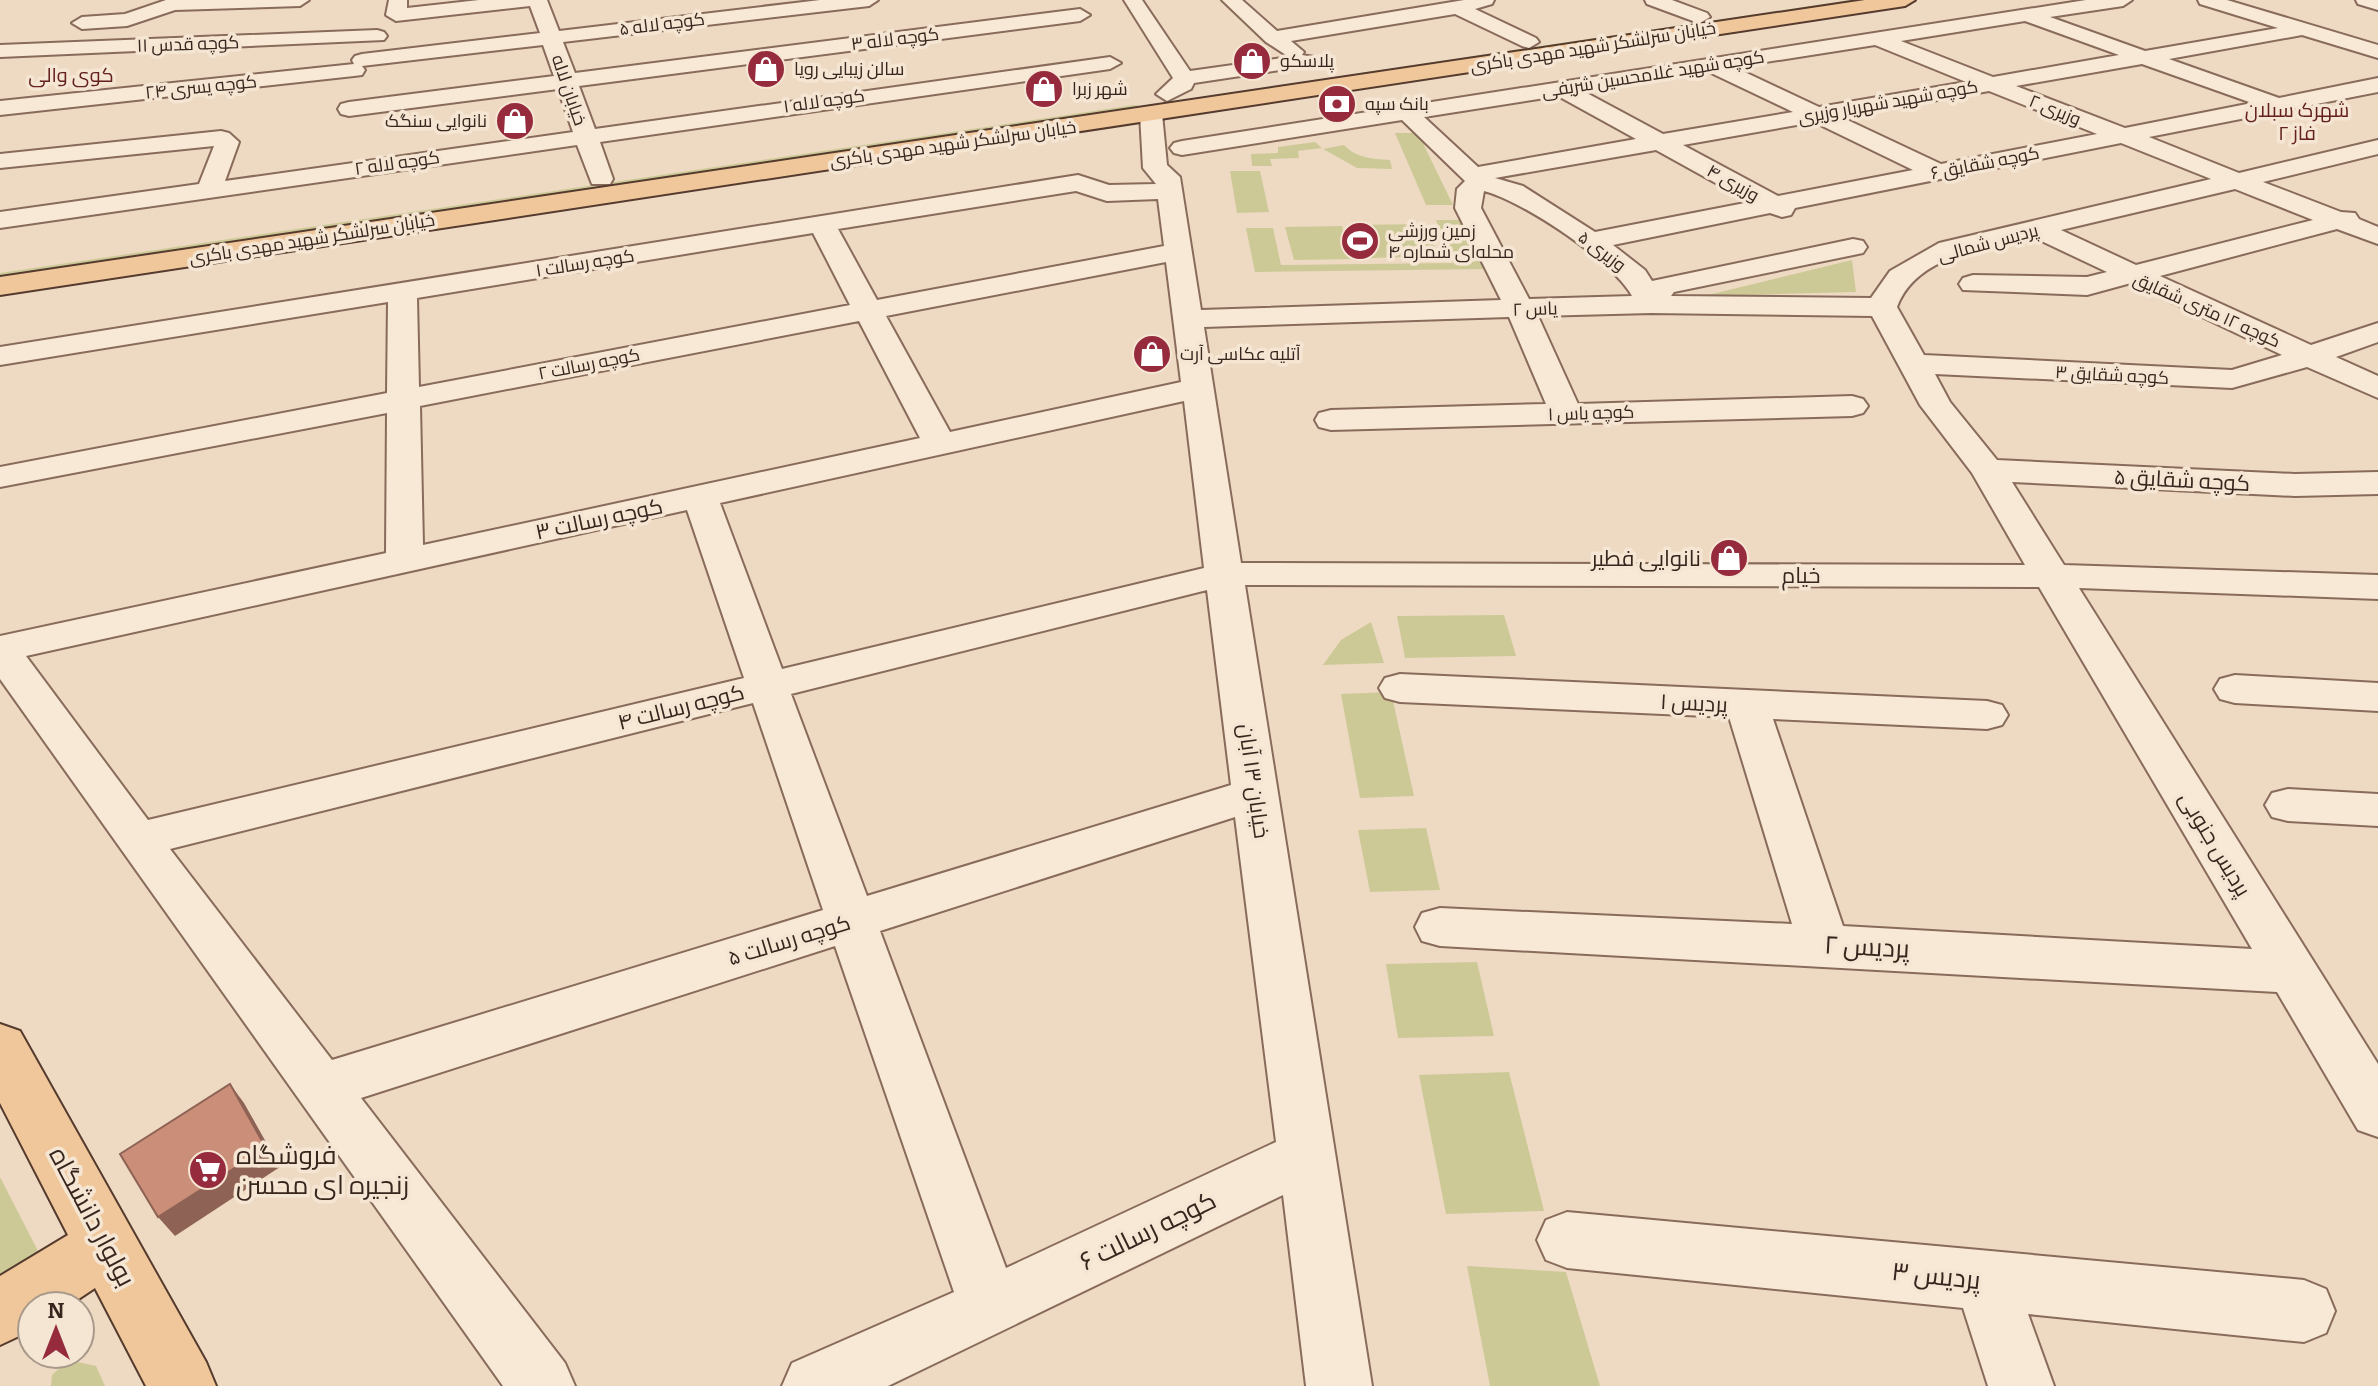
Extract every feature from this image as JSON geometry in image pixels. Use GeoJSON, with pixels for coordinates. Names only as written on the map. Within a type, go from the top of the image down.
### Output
{"type":"FeatureCollection","features":[{"type":"Feature","properties":{"kind":"main road","name":"خیابان سرلشکر شهید مهدی باکری"},"geometry":{"type":"LineString","coordinates":[[0,266],[601,179],[1165,106],[1316,66],[1529,42],[1818,0]]}},
{"type":"Feature","properties":{"kind":"main road","name":"خیابان سرلشکر شهید مهدی باکری"},"geometry":{"type":"LineString","coordinates":[[0,286],[1165,106],[1905,0]]}},
{"type":"Feature","properties":{"kind":"main road","name":"بولوار دانشگاه"},"geometry":{"type":"LineString","coordinates":[[0,1048],[182,1386]]}},
{"type":"Feature","properties":{"kind":"main road"},"geometry":{"type":"LineString","coordinates":[[0,1313],[107,1245]]}},
{"type":"Feature","properties":{"kind":"street"},"geometry":{"type":"LineString","coordinates":[[29,49],[68,23],[118,22],[180,2],[300,0]]}},
{"type":"Feature","properties":{"kind":"street","name":"کوچه قدس ۱۱"},"geometry":{"type":"LineString","coordinates":[[0,51],[389,19],[530,0]]}},
{"type":"Feature","properties":{"kind":"street","name":"خیابان لاله"},"geometry":{"type":"LineString","coordinates":[[538,0],[601,179]]}},
{"type":"Feature","properties":{"kind":"street","name":"کوچه لاله ۵"},"geometry":{"type":"LineString","coordinates":[[358,65],[794,4],[869,0]]}},
{"type":"Feature","properties":{"kind":"street"},"geometry":{"type":"LineString","coordinates":[[1133,0],[1164,52],[1184,78],[1183,84],[1165,106]]}},
{"type":"Feature","properties":{"kind":"street"},"geometry":{"type":"LineString","coordinates":[[1273,38],[1457,8],[1485,0]]}},
{"type":"Feature","properties":{"kind":"street"},"geometry":{"type":"LineString","coordinates":[[1654,0],[1700,17]]}},
{"type":"Feature","properties":{"kind":"street","name":"کوچه شهید غلامحسین شریفی"},"geometry":{"type":"LineString","coordinates":[[1174,172],[1407,113],[2123,0]]}},
{"type":"Feature","properties":{"kind":"street"},"geometry":{"type":"LineString","coordinates":[[2207,0],[2378,52]]}},
{"type":"Feature","properties":{"kind":"street"},"geometry":{"type":"LineString","coordinates":[[2365,0],[2378,4]]}},
{"type":"Feature","properties":{"kind":"street"},"geometry":{"type":"LineString","coordinates":[[1233,2],[1258,1]]}},
{"type":"Feature","properties":{"kind":"street"},"geometry":{"type":"LineString","coordinates":[[1233,2],[1273,38],[1316,66]]}},
{"type":"Feature","properties":{"kind":"street"},"geometry":{"type":"LineString","coordinates":[[794,4],[846,85]]}},
{"type":"Feature","properties":{"kind":"street"},"geometry":{"type":"LineString","coordinates":[[1457,8],[1529,42]]}},
{"type":"Feature","properties":{"kind":"street","name":"کوچه لاله ۳"},"geometry":{"type":"LineString","coordinates":[[358,65],[346,106],[1080,15]]}},
{"type":"Feature","properties":{"kind":"street"},"geometry":{"type":"LineString","coordinates":[[2026,15],[2278,105]]}},
{"type":"Feature","properties":{"kind":"street"},"geometry":{"type":"LineString","coordinates":[[358,65],[389,19]]}},
{"type":"Feature","properties":{"kind":"street","name":"کوچه شهید شهریار وزیری"},"geometry":{"type":"LineString","coordinates":[[1476,178],[1660,142],[2305,29]]}},
{"type":"Feature","properties":{"kind":"street","name":"وزیری ۲"},"geometry":{"type":"LineString","coordinates":[[1876,39],[2378,236]]}},
{"type":"Feature","properties":{"kind":"street","name":"کوچه لاله ۱"},"geometry":{"type":"LineString","coordinates":[[585,136],[846,85],[1110,63]]}},
{"type":"Feature","properties":{"kind":"street","name":"کوچه یسری ۲۴"},"geometry":{"type":"LineString","coordinates":[[0,108],[358,65]]}},
{"type":"Feature","properties":{"kind":"street"},"geometry":{"type":"LineString","coordinates":[[1712,65],[1938,172]]}},
{"type":"Feature","properties":{"kind":"street"},"geometry":{"type":"LineString","coordinates":[[1184,78],[1316,66]]}},
{"type":"Feature","properties":{"kind":"street","name":"کوچه شقایق ۶"},"geometry":{"type":"LineString","coordinates":[[1591,241],[2378,85]]}},
{"type":"Feature","properties":{"kind":"street","name":"وزیری ۴"},"geometry":{"type":"LineString","coordinates":[[1562,89],[1853,247],[1907,269]]}},
{"type":"Feature","properties":{"kind":"street","name":"خیابان ۱۳ آبان"},"geometry":{"type":"LineString","coordinates":[[1165,106],[1155,168],[1174,172]]}},
{"type":"Feature","properties":{"kind":"street","name":"خیابان ۱۳ آبان"},"geometry":{"type":"LineString","coordinates":[[1165,106],[1188,319],[1339,1386]]}},
{"type":"Feature","properties":{"kind":"street","name":"وزیری ۵"},"geometry":{"type":"LineString","coordinates":[[1407,113],[1476,178],[1514,191],[1591,241],[1635,276],[1651,304]]}},
{"type":"Feature","properties":{"kind":"street","name":"کوچه لاله ۲"},"geometry":{"type":"LineString","coordinates":[[0,220],[209,190],[342,163],[585,136]]}},
{"type":"Feature","properties":{"kind":"street"},"geometry":{"type":"LineString","coordinates":[[0,161],[221,138],[227,142],[209,190]]}},
{"type":"Feature","properties":{"kind":"street","name":"پردیس شمالی"},"geometry":{"type":"LineString","coordinates":[[1907,269],[1949,249],[2378,147]]}},
{"type":"Feature","properties":{"kind":"street","name":"کوچه رسالت ۱"},"geometry":{"type":"LineString","coordinates":[[0,356],[1078,183],[1107,193],[1174,172]]}},
{"type":"Feature","properties":{"kind":"street"},"geometry":{"type":"LineString","coordinates":[[1476,178],[1470,189],[1468,208],[1520,309],[1566,414]]}},
{"type":"Feature","properties":{"kind":"street"},"geometry":{"type":"LineString","coordinates":[[1973,284],[2087,286],[2378,210]]}},
{"type":"Feature","properties":{"kind":"street"},"geometry":{"type":"LineString","coordinates":[[822,225],[940,445]]}},
{"type":"Feature","properties":{"kind":"street","name":"کوچه ۱۲ متری شقایق"},"geometry":{"type":"LineString","coordinates":[[2037,229],[2378,388]]}},
{"type":"Feature","properties":{"kind":"street"},"geometry":{"type":"LineString","coordinates":[[1651,304],[1664,285],[1853,247]]}},
{"type":"Feature","properties":{"kind":"street","name":"کوچه رسالت ۲"},"geometry":{"type":"LineString","coordinates":[[0,477],[1179,251]]}},
{"type":"Feature","properties":{"kind":"street"},"geometry":{"type":"LineString","coordinates":[[1907,269],[1894,282],[1882,307],[1936,405],[1987,470],[2052,576]]}},
{"type":"Feature","properties":{"kind":"street"},"geometry":{"type":"LineString","coordinates":[[402,292],[405,561]]}},
{"type":"Feature","properties":{"kind":"street","name":"یاس ۲"},"geometry":{"type":"LineString","coordinates":[[1188,319],[1651,304],[1882,307]]}},
{"type":"Feature","properties":{"kind":"street","name":"کوچه شقایق ۳"},"geometry":{"type":"LineString","coordinates":[[1914,364],[2232,379],[2259,373],[2378,332]]}},
{"type":"Feature","properties":{"kind":"street","name":"کوچه رسالت ۳"},"geometry":{"type":"LineString","coordinates":[[0,649],[1198,388]]}},
{"type":"Feature","properties":{"kind":"street","name":"کوچه یاس ۱"},"geometry":{"type":"LineString","coordinates":[[1331,420],[1852,406]]}},
{"type":"Feature","properties":{"kind":"street","name":"کوچه شقایق ۵"},"geometry":{"type":"LineString","coordinates":[[1987,470],[2295,485],[2378,483]]}},
{"type":"Feature","properties":{"kind":"street"},"geometry":{"type":"LineString","coordinates":[[700,497],[990,1307]]}},
{"type":"Feature","properties":{"kind":"street","name":"خیام"},"geometry":{"type":"LineString","coordinates":[[1225,574],[2052,576],[2378,587]]}},
{"type":"Feature","properties":{"kind":"street","name":"کوچه رسالت ۴"},"geometry":{"type":"LineString","coordinates":[[137,840],[1225,574]]}},
{"type":"Feature","properties":{"kind":"street","name":"پردیس جنوبی"},"geometry":{"type":"LineString","coordinates":[[2052,576],[2378,1113]]}},
{"type":"Feature","properties":{"kind":"street"},"geometry":{"type":"LineString","coordinates":[[0,649],[137,840],[542,1386]]}},
{"type":"Feature","properties":{"kind":"street","name":"پردیس ۱"},"geometry":{"type":"LineString","coordinates":[[1400,688],[1987,715]]}},
{"type":"Feature","properties":{"kind":"street"},"geometry":{"type":"LineString","coordinates":[[2235,689],[2378,697]]}},
{"type":"Feature","properties":{"kind":"street"},"geometry":{"type":"LineString","coordinates":[[1747,706],[1824,945]]}},
{"type":"Feature","properties":{"kind":"street","name":"کوچه رسالت ۵"},"geometry":{"type":"LineString","coordinates":[[322,1087],[1255,794]]}},
{"type":"Feature","properties":{"kind":"street"},"geometry":{"type":"LineString","coordinates":[[2288,805],[2378,810]]}},
{"type":"Feature","properties":{"kind":"street","name":"پردیس ۲"},"geometry":{"type":"LineString","coordinates":[[1440,927],[2293,972]]}},
{"type":"Feature","properties":{"kind":"street","name":"کوچه رسالت ۶"},"geometry":{"type":"LineString","coordinates":[[815,1386],[990,1307],[1307,1155]]}},
{"type":"Feature","properties":{"kind":"street","name":"پردیس ۳"},"geometry":{"type":"LineString","coordinates":[[1567,1240],[2304,1311]]}},
{"type":"Feature","properties":{"kind":"street"},"geometry":{"type":"LineString","coordinates":[[1985,1280],[2021,1386]]}},
{"type":"Feature","properties":{"kind":"shaded area"},"geometry":{"type":"Polygon","coordinates":[[[1850,0],[1878,0],[1209,98],[1213,95],[1850,0]]]}},
{"type":"Feature","properties":{"kind":"shaded area"},"geometry":{"type":"Polygon","coordinates":[[[1134,105],[1145,107],[0,280],[0,273],[1134,105]]]}},
{"type":"Feature","properties":{"kind":"shaded area"},"geometry":{"type":"Polygon","coordinates":[[[1395,133],[1418,133],[1453,205],[1426,205],[1395,133]]]}},
{"type":"Feature","properties":{"kind":"shaded area"},"geometry":{"type":"Polygon","coordinates":[[[1315,142],[1322,148],[1298,151],[1299,158],[1270,159],[1272,166],[1252,166],[1251,154],[1278,153],[1278,147],[1315,142]]]}},
{"type":"Feature","properties":{"kind":"shaded area"},"geometry":{"type":"Polygon","coordinates":[[[1344,145],[1359,155],[1390,160],[1392,169],[1357,168],[1323,149],[1344,145]]]}},
{"type":"Feature","properties":{"kind":"shaded area"},"geometry":{"type":"Polygon","coordinates":[[[1230,171],[1260,171],[1269,212],[1237,213],[1230,171]]]}},
{"type":"Feature","properties":{"kind":"shaded area"},"geometry":{"type":"Polygon","coordinates":[[[1436,220],[1465,220],[1488,269],[1255,272],[1246,228],[1273,228],[1281,265],[1453,263],[1436,220]]]}},
{"type":"Feature","properties":{"kind":"shaded area","name":"زمین ورزشی محله‌ای شماره ۴"},"geometry":{"type":"Polygon","coordinates":[[[1424,224],[1439,256],[1371,258],[1369,253],[1352,254],[1357,259],[1294,260],[1285,227],[1342,226],[1343,230],[1357,229],[1356,225],[1424,224]]]}},
{"type":"Feature","properties":{"kind":"shaded area"},"geometry":{"type":"Polygon","coordinates":[[[1852,260],[1856,292],[1704,296],[1852,260]]]}},
{"type":"Feature","properties":{"kind":"shaded area"},"geometry":{"type":"Polygon","coordinates":[[[1504,615],[1516,656],[1405,658],[1397,616],[1504,615]]]}},
{"type":"Feature","properties":{"kind":"shaded area"},"geometry":{"type":"Polygon","coordinates":[[[1371,622],[1384,663],[1323,665],[1341,640],[1371,622]]]}},
{"type":"Feature","properties":{"kind":"shaded area"},"geometry":{"type":"Polygon","coordinates":[[[1391,692],[1414,796],[1360,798],[1341,694],[1391,692]]]}},
{"type":"Feature","properties":{"kind":"shaded area"},"geometry":{"type":"Polygon","coordinates":[[[1426,828],[1440,890],[1370,892],[1358,830],[1426,828]]]}},
{"type":"Feature","properties":{"kind":"shaded area"},"geometry":{"type":"Polygon","coordinates":[[[1477,962],[1494,1036],[1398,1038],[1386,964],[1477,962]]]}},
{"type":"Feature","properties":{"kind":"shaded area"},"geometry":{"type":"Polygon","coordinates":[[[1509,1072],[1544,1211],[1446,1214],[1419,1075],[1509,1072]]]}},
{"type":"Feature","properties":{"kind":"shaded area"},"geometry":{"type":"Polygon","coordinates":[[[0,1177],[38,1251],[35,1266],[0,1277],[0,1177]]]}},
{"type":"Feature","properties":{"kind":"shaded area"},"geometry":{"type":"Polygon","coordinates":[[[1467,1266],[1566,1272],[1600,1386],[1490,1386],[1467,1266]]]}},
{"type":"Feature","properties":{"kind":"shaded area"},"geometry":{"type":"Polygon","coordinates":[[[96,1366],[105,1386],[51,1386],[52,1375],[57,1370],[96,1370],[96,1366]]]}},
{"type":"Feature","properties":{"kind":"building","name":"فروشگاه زنجیره ای محسن"},"geometry":{"type":"Polygon","coordinates":[[[230,1084],[266,1148],[158,1217],[120,1154],[230,1084]]]}},
{"type":"Feature","properties":{"kind":"place","name":"پلاسکو"},"geometry":{"type":"Point","coordinates":[1252,61]}},
{"type":"Feature","properties":{"kind":"place","name":"سالن زیبایی رویا"},"geometry":{"type":"Point","coordinates":[766,69]}},
{"type":"Feature","properties":{"kind":"place","name":"شهر زبرا"},"geometry":{"type":"Point","coordinates":[1044,89]}},
{"type":"Feature","properties":{"kind":"place","name":"بانک سپه"},"geometry":{"type":"Point","coordinates":[1337,104]}},
{"type":"Feature","properties":{"kind":"place","name":"نانوایی سنگک"},"geometry":{"type":"Point","coordinates":[515,121]}},
{"type":"Feature","properties":{"kind":"place","name":"زمین ورزشی محله‌ای شماره ۴"},"geometry":{"type":"Point","coordinates":[1360,241]}},
{"type":"Feature","properties":{"kind":"place","name":"آتلیه عکاسی آرت"},"geometry":{"type":"Point","coordinates":[1152,354]}},
{"type":"Feature","properties":{"kind":"place","name":"نانوایی فطیر"},"geometry":{"type":"Point","coordinates":[1729,558]}},
{"type":"Feature","properties":{"kind":"place","name":"فروشگاه زنجیره ای محسن"},"geometry":{"type":"Point","coordinates":[208,1170]}},
{"type":"Feature","properties":{"kind":"district","name":"کوی والی"},"geometry":{"type":"Point","coordinates":[71,75]}},
{"type":"Feature","properties":{"kind":"district","name":"شهرک سبلان فاز ۲"},"geometry":{"type":"Point","coordinates":[2297,122]}}]}
